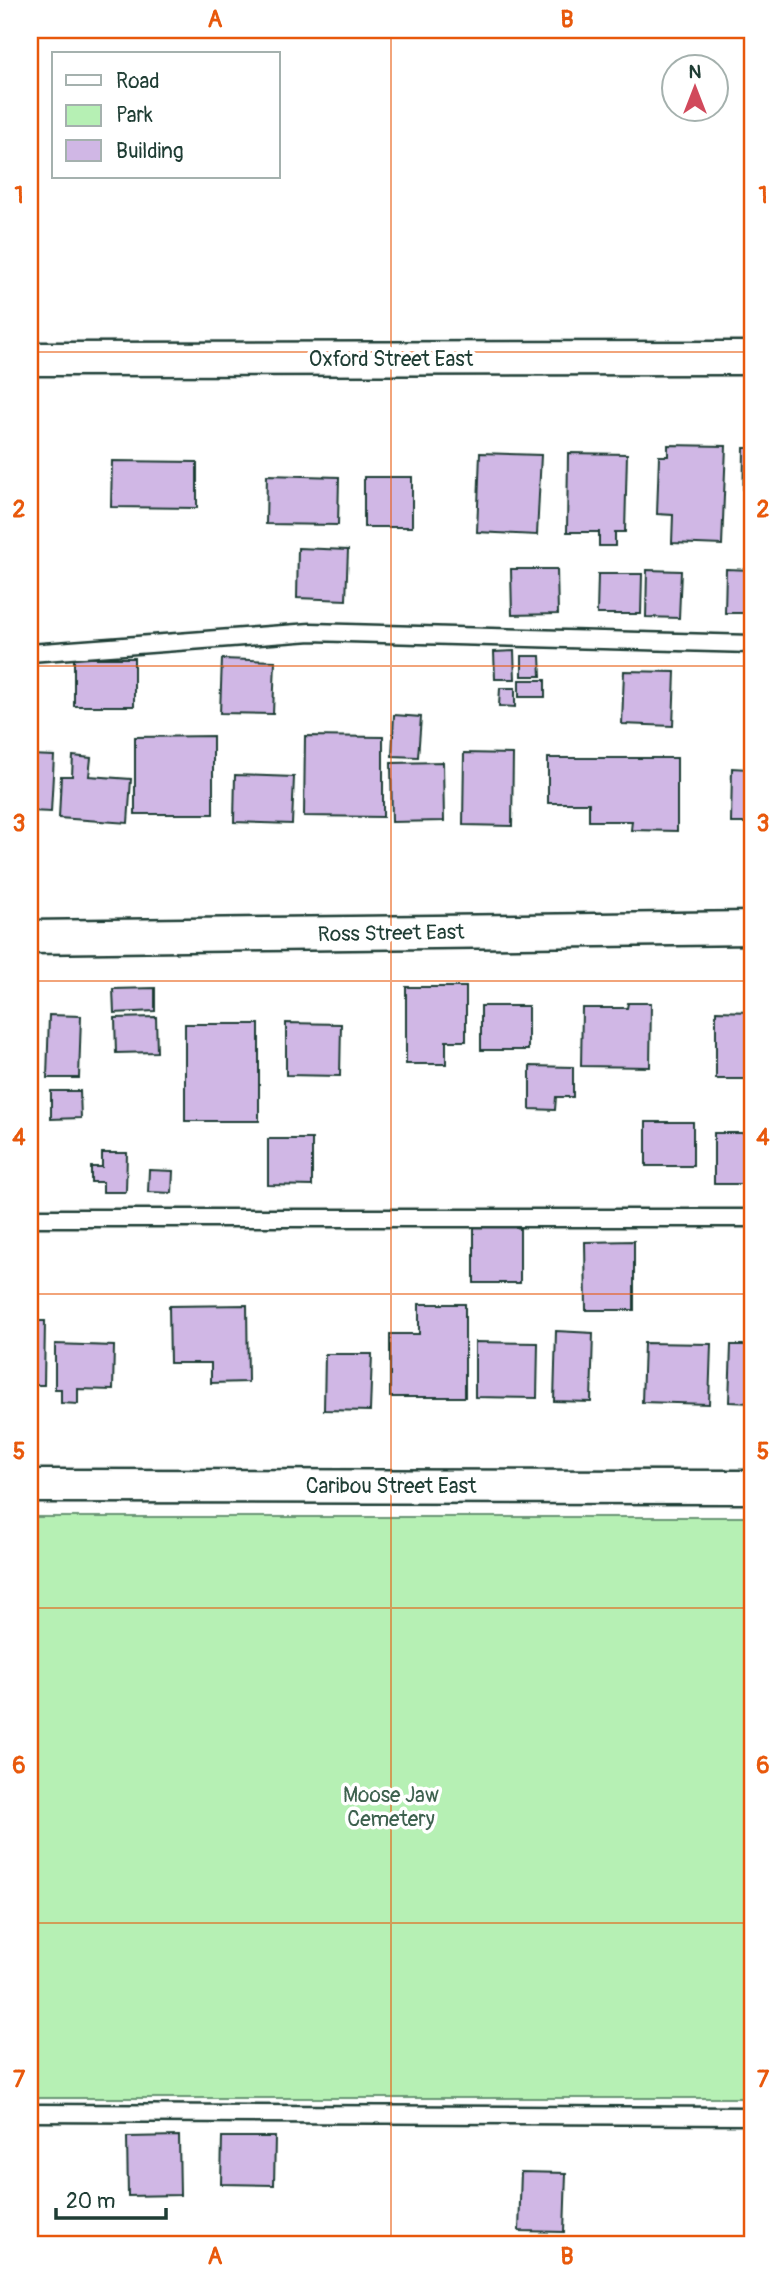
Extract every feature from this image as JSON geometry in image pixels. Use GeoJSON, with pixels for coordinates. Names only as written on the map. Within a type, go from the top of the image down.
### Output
{"type":"FeatureCollection","features":[{"type":"Feature","properties":{"kind":"street","name":"Oxford Street East"},"geometry":{"type":"LineString","coordinates":[[30,359],[752,358]]}},
{"type":"Feature","properties":{"kind":"street","name":"Ross Street East"},"geometry":{"type":"LineString","coordinates":[[30,937],[752,928]]}},
{"type":"Feature","properties":{"kind":"street","name":"Caribou Street East"},"geometry":{"type":"LineString","coordinates":[[30,1486],[752,1487]]}},
{"type":"Feature","properties":{"kind":"lane"},"geometry":{"type":"LineString","coordinates":[[30,653],[311,632],[752,644]]}},
{"type":"Feature","properties":{"kind":"lane"},"geometry":{"type":"LineString","coordinates":[[30,1218],[752,1218]]}},
{"type":"Feature","properties":{"kind":"lane"},"geometry":{"type":"LineString","coordinates":[[30,2113],[752,2116]]}},
{"type":"Feature","properties":{"kind":"green space","name":"Moose Jaw Cemetery"},"geometry":{"type":"Polygon","coordinates":[[[30,1517],[752,1517],[752,2098],[30,2098],[30,1517]]]}},
{"type":"Feature","properties":{"kind":"building"},"geometry":{"type":"Polygon","coordinates":[[[668,445],[726,446],[722,545],[672,543],[673,515],[657,514],[659,456],[668,456],[668,445]]]}},
{"type":"Feature","properties":{"kind":"building"},"geometry":{"type":"Polygon","coordinates":[[[744,448],[752,448],[752,513],[743,513],[744,448]]]}},
{"type":"Feature","properties":{"kind":"building"},"geometry":{"type":"Polygon","coordinates":[[[480,453],[541,455],[537,535],[477,532],[480,453]]]}},
{"type":"Feature","properties":{"kind":"building"},"geometry":{"type":"Polygon","coordinates":[[[568,453],[627,454],[625,532],[615,532],[615,546],[599,546],[599,532],[567,532],[568,453]]]}},
{"type":"Feature","properties":{"kind":"building"},"geometry":{"type":"Polygon","coordinates":[[[112,461],[197,462],[197,508],[111,507],[112,461]]]}},
{"type":"Feature","properties":{"kind":"building"},"geometry":{"type":"Polygon","coordinates":[[[267,475],[339,477],[338,525],[266,524],[267,475]]]}},
{"type":"Feature","properties":{"kind":"building"},"geometry":{"type":"Polygon","coordinates":[[[364,477],[412,477],[412,527],[364,527],[364,477]]]}},
{"type":"Feature","properties":{"kind":"building"},"geometry":{"type":"Polygon","coordinates":[[[298,548],[348,550],[346,600],[297,598],[298,548]]]}},
{"type":"Feature","properties":{"kind":"building"},"geometry":{"type":"Polygon","coordinates":[[[511,569],[557,569],[558,614],[512,615],[511,569]]]}},
{"type":"Feature","properties":{"kind":"building"},"geometry":{"type":"Polygon","coordinates":[[[726,569],[752,570],[752,613],[725,613],[726,569]]]}},
{"type":"Feature","properties":{"kind":"building"},"geometry":{"type":"Polygon","coordinates":[[[647,570],[681,571],[679,618],[646,617],[647,570]]]}},
{"type":"Feature","properties":{"kind":"building"},"geometry":{"type":"Polygon","coordinates":[[[598,574],[642,574],[641,614],[597,614],[598,574]]]}},
{"type":"Feature","properties":{"kind":"building"},"geometry":{"type":"Polygon","coordinates":[[[514,651],[515,679],[495,679],[494,652],[514,651]]]}},
{"type":"Feature","properties":{"kind":"building"},"geometry":{"type":"Polygon","coordinates":[[[522,656],[540,656],[541,676],[522,676],[522,656]]]}},
{"type":"Feature","properties":{"kind":"building"},"geometry":{"type":"Polygon","coordinates":[[[74,658],[134,658],[134,706],[74,706],[74,658]]]}},
{"type":"Feature","properties":{"kind":"building"},"geometry":{"type":"Polygon","coordinates":[[[222,659],[275,661],[273,714],[220,713],[222,659]]]}},
{"type":"Feature","properties":{"kind":"building"},"geometry":{"type":"Polygon","coordinates":[[[624,671],[675,672],[673,726],[622,724],[624,671]]]}},
{"type":"Feature","properties":{"kind":"building"},"geometry":{"type":"Polygon","coordinates":[[[519,680],[545,680],[545,697],[519,697],[519,680]]]}},
{"type":"Feature","properties":{"kind":"building"},"geometry":{"type":"Polygon","coordinates":[[[500,688],[515,688],[515,707],[499,706],[500,688]]]}},
{"type":"Feature","properties":{"kind":"building"},"geometry":{"type":"Polygon","coordinates":[[[394,715],[421,717],[418,757],[392,756],[394,715]]]}},
{"type":"Feature","properties":{"kind":"building"},"geometry":{"type":"Polygon","coordinates":[[[213,736],[213,814],[135,814],[135,737],[213,736]]]}},
{"type":"Feature","properties":{"kind":"building"},"geometry":{"type":"Polygon","coordinates":[[[305,736],[383,737],[383,817],[304,816],[305,736]]]}},
{"type":"Feature","properties":{"kind":"building"},"geometry":{"type":"Polygon","coordinates":[[[749,746],[752,746],[752,823],[731,823],[732,768],[748,769],[749,746]]]}},
{"type":"Feature","properties":{"kind":"building"},"geometry":{"type":"Polygon","coordinates":[[[464,753],[513,754],[512,826],[463,825],[464,753]]]}},
{"type":"Feature","properties":{"kind":"building"},"geometry":{"type":"Polygon","coordinates":[[[30,755],[54,756],[51,812],[30,811],[30,755]]]}},
{"type":"Feature","properties":{"kind":"building"},"geometry":{"type":"Polygon","coordinates":[[[73,756],[91,758],[89,776],[131,779],[128,823],[59,818],[61,776],[72,776],[73,756]]]}},
{"type":"Feature","properties":{"kind":"building"},"geometry":{"type":"Polygon","coordinates":[[[548,758],[677,758],[677,831],[631,830],[632,821],[589,821],[589,803],[548,803],[548,758]]]}},
{"type":"Feature","properties":{"kind":"building"},"geometry":{"type":"Polygon","coordinates":[[[443,762],[444,821],[392,822],[391,763],[443,762]]]}},
{"type":"Feature","properties":{"kind":"building"},"geometry":{"type":"Polygon","coordinates":[[[235,775],[294,777],[292,824],[234,822],[235,775]]]}},
{"type":"Feature","properties":{"kind":"building"},"geometry":{"type":"Polygon","coordinates":[[[406,987],[466,987],[466,1041],[446,1041],[446,1064],[406,1064],[406,987]]]}},
{"type":"Feature","properties":{"kind":"building"},"geometry":{"type":"Polygon","coordinates":[[[155,988],[155,1011],[114,1013],[113,989],[155,988]]]}},
{"type":"Feature","properties":{"kind":"building"},"geometry":{"type":"Polygon","coordinates":[[[628,1003],[651,1003],[650,1067],[581,1066],[582,1008],[627,1008],[628,1003]]]}},
{"type":"Feature","properties":{"kind":"building"},"geometry":{"type":"Polygon","coordinates":[[[481,1006],[528,1006],[528,1050],[481,1050],[481,1006]]]}},
{"type":"Feature","properties":{"kind":"building"},"geometry":{"type":"Polygon","coordinates":[[[716,1011],[752,1012],[752,1079],[716,1079],[716,1011]]]}},
{"type":"Feature","properties":{"kind":"building"},"geometry":{"type":"Polygon","coordinates":[[[49,1015],[81,1016],[79,1078],[47,1078],[49,1015]]]}},
{"type":"Feature","properties":{"kind":"building"},"geometry":{"type":"Polygon","coordinates":[[[156,1017],[157,1052],[116,1053],[115,1018],[156,1017]]]}},
{"type":"Feature","properties":{"kind":"building"},"geometry":{"type":"Polygon","coordinates":[[[286,1023],[341,1024],[340,1076],[286,1075],[286,1023]]]}},
{"type":"Feature","properties":{"kind":"building"},"geometry":{"type":"Polygon","coordinates":[[[185,1024],[259,1024],[259,1121],[185,1121],[185,1024]]]}},
{"type":"Feature","properties":{"kind":"building"},"geometry":{"type":"Polygon","coordinates":[[[530,1066],[573,1067],[573,1097],[556,1097],[555,1110],[530,1109],[530,1066]]]}},
{"type":"Feature","properties":{"kind":"building"},"geometry":{"type":"Polygon","coordinates":[[[51,1091],[80,1091],[81,1118],[51,1119],[51,1091]]]}},
{"type":"Feature","properties":{"kind":"building"},"geometry":{"type":"Polygon","coordinates":[[[646,1122],[693,1122],[693,1166],[646,1166],[646,1122]]]}},
{"type":"Feature","properties":{"kind":"building"},"geometry":{"type":"Polygon","coordinates":[[[714,1133],[752,1133],[752,1184],[714,1184],[714,1133]]]}},
{"type":"Feature","properties":{"kind":"building"},"geometry":{"type":"Polygon","coordinates":[[[268,1139],[312,1139],[312,1186],[268,1185],[268,1139]]]}},
{"type":"Feature","properties":{"kind":"building"},"geometry":{"type":"Polygon","coordinates":[[[102,1153],[127,1153],[126,1192],[103,1192],[103,1182],[91,1182],[91,1167],[102,1167],[102,1153]]]}},
{"type":"Feature","properties":{"kind":"building"},"geometry":{"type":"Polygon","coordinates":[[[149,1170],[173,1171],[172,1193],[148,1192],[149,1170]]]}},
{"type":"Feature","properties":{"kind":"building"},"geometry":{"type":"Polygon","coordinates":[[[474,1219],[520,1219],[520,1283],[474,1283],[474,1219]]]}},
{"type":"Feature","properties":{"kind":"building"},"geometry":{"type":"Polygon","coordinates":[[[634,1241],[634,1310],[586,1310],[585,1242],[634,1241]]]}},
{"type":"Feature","properties":{"kind":"building"},"geometry":{"type":"Polygon","coordinates":[[[419,1304],[465,1304],[465,1397],[390,1397],[390,1334],[419,1334],[419,1304]]]}},
{"type":"Feature","properties":{"kind":"building"},"geometry":{"type":"Polygon","coordinates":[[[247,1305],[248,1382],[211,1383],[211,1363],[170,1363],[169,1306],[247,1305]]]}},
{"type":"Feature","properties":{"kind":"building"},"geometry":{"type":"Polygon","coordinates":[[[30,1321],[45,1321],[44,1385],[30,1385],[30,1321]]]}},
{"type":"Feature","properties":{"kind":"building"},"geometry":{"type":"Polygon","coordinates":[[[556,1331],[593,1333],[591,1402],[554,1401],[556,1331]]]}},
{"type":"Feature","properties":{"kind":"building"},"geometry":{"type":"Polygon","coordinates":[[[475,1342],[538,1343],[537,1398],[475,1397],[475,1342]]]}},
{"type":"Feature","properties":{"kind":"building"},"geometry":{"type":"Polygon","coordinates":[[[644,1343],[711,1344],[709,1404],[642,1402],[644,1343]]]}},
{"type":"Feature","properties":{"kind":"building"},"geometry":{"type":"Polygon","coordinates":[[[55,1344],[114,1346],[113,1390],[78,1389],[78,1404],[61,1403],[61,1389],[55,1389],[55,1344]]]}},
{"type":"Feature","properties":{"kind":"building"},"geometry":{"type":"Polygon","coordinates":[[[731,1345],[752,1345],[752,1403],[729,1402],[731,1345]]]}},
{"type":"Feature","properties":{"kind":"building"},"geometry":{"type":"Polygon","coordinates":[[[325,1354],[372,1354],[370,1411],[324,1410],[325,1354]]]}},
{"type":"Feature","properties":{"kind":"building"},"geometry":{"type":"Polygon","coordinates":[[[179,2136],[180,2195],[128,2196],[127,2137],[179,2136]]]}},
{"type":"Feature","properties":{"kind":"building"},"geometry":{"type":"Polygon","coordinates":[[[222,2137],[275,2137],[274,2185],[221,2184],[222,2137]]]}},
{"type":"Feature","properties":{"kind":"building"},"geometry":{"type":"Polygon","coordinates":[[[521,2172],[566,2173],[564,2232],[519,2231],[521,2172]]]}}]}
